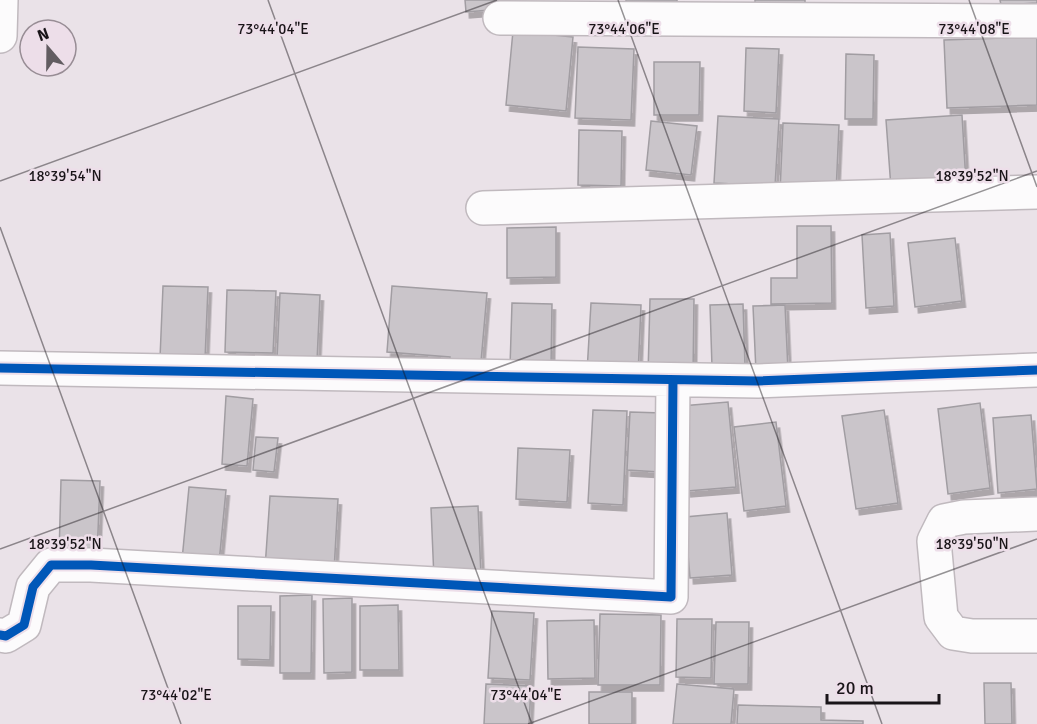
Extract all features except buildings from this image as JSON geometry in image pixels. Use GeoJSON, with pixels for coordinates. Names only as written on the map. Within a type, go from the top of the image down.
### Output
{"type":"FeatureCollection","features":[{"type":"Feature","properties":{"kind":"street"},"geometry":{"type":"LineString","coordinates":[[0,36],[1,0]]}},
{"type":"Feature","properties":{"kind":"street"},"geometry":{"type":"LineString","coordinates":[[500,18],[1037,21]]}},
{"type":"Feature","properties":{"kind":"street"},"geometry":{"type":"LineString","coordinates":[[483,208],[1037,192]]}},
{"type":"Feature","properties":{"kind":"street"},"geometry":{"type":"LineString","coordinates":[[0,368],[759,381],[1037,370]]}},
{"type":"Feature","properties":{"kind":"street"},"geometry":{"type":"LineString","coordinates":[[0,635],[6,636],[24,625],[33,587],[51,565],[103,565],[670,597],[674,380]]}},
{"type":"Feature","properties":{"kind":"street"},"geometry":{"type":"LineString","coordinates":[[1037,514],[964,517],[945,521],[934,541],[941,617],[953,633],[972,636],[1037,636]]}},
{"type":"Feature","properties":{"kind":"cycle path"},"geometry":{"type":"LineString","coordinates":[[0,368],[758,381],[1037,370]]}},
{"type":"Feature","properties":{"kind":"cycle path"},"geometry":{"type":"LineString","coordinates":[[0,635],[6,636],[24,625],[33,587],[51,565],[91,565],[671,597],[673,380]]}}]}
